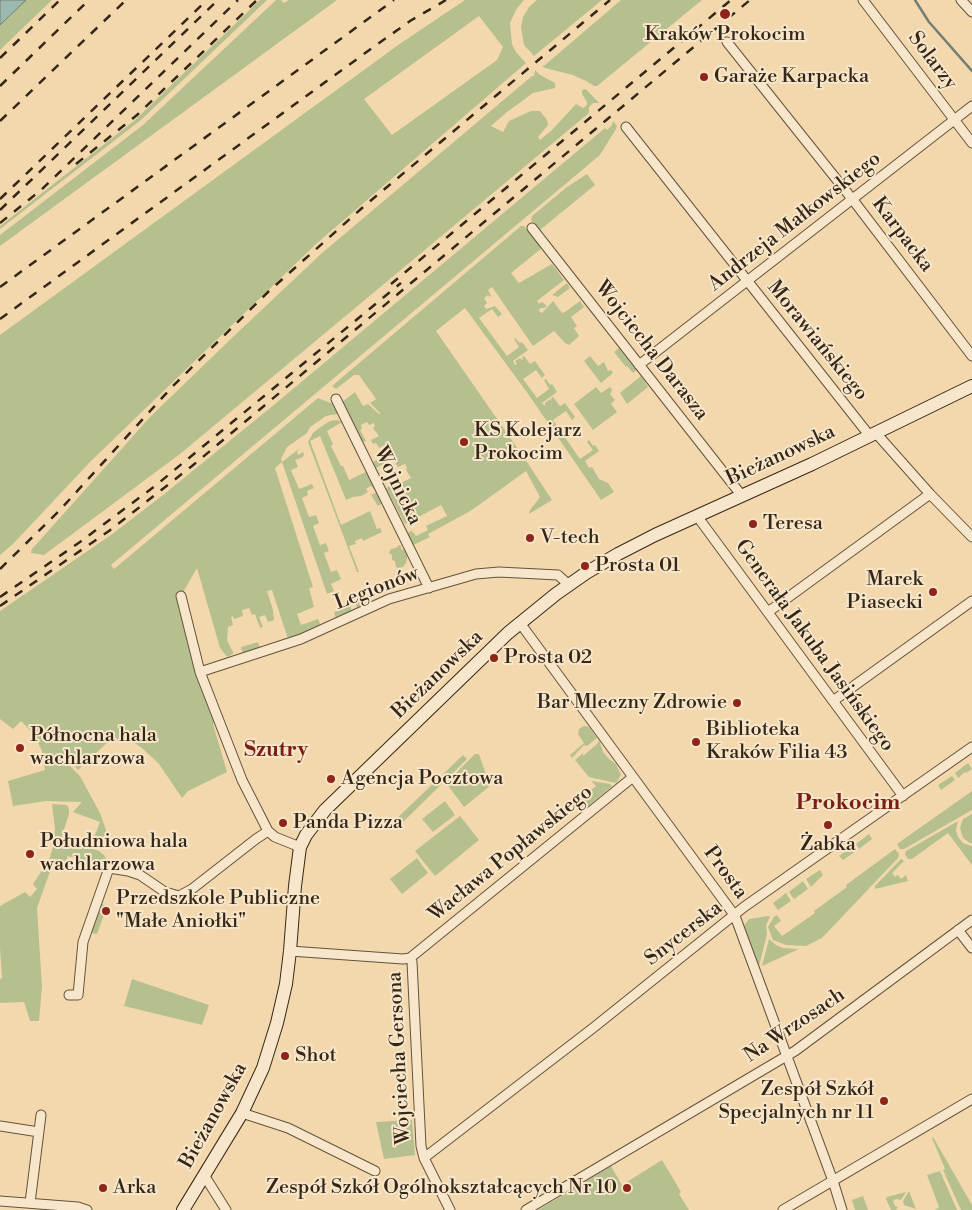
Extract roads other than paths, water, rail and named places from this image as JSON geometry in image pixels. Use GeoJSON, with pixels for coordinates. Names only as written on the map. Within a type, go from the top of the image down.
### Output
{"type":"FeatureCollection","features":[{"type":"Feature","properties":{"kind":"street","name":"Solarzy"},"geometry":{"type":"LineString","coordinates":[[863,0],[972,143]]}},
{"type":"Feature","properties":{"kind":"street"},"geometry":{"type":"LineString","coordinates":[[961,0],[972,12]]}},
{"type":"Feature","properties":{"kind":"street","name":"Karpacka"},"geometry":{"type":"LineString","coordinates":[[727,42],[853,200],[972,356]]}},
{"type":"Feature","properties":{"kind":"street","name":"Andrzeja Małkowskiego"},"geometry":{"type":"LineString","coordinates":[[639,365],[972,106]]}},
{"type":"Feature","properties":{"kind":"street","name":"Morawiańskiego"},"geometry":{"type":"LineString","coordinates":[[626,127],[746,281],[872,434],[972,537]]}},
{"type":"Feature","properties":{"kind":"street","name":"Wojciecha Darasza"},"geometry":{"type":"LineString","coordinates":[[532,228],[742,496]]}},
{"type":"Feature","properties":{"kind":"street","name":"Bieżanowska"},"geometry":{"type":"LineString","coordinates":[[183,1210],[242,1113],[263,1068],[277,1023],[286,984],[300,847],[306,835],[325,810],[520,623],[570,585],[627,549],[972,386]]}},
{"type":"Feature","properties":{"kind":"street","name":"Wojnicka"},"geometry":{"type":"LineString","coordinates":[[336,399],[428,588]]}},
{"type":"Feature","properties":{"kind":"street"},"geometry":{"type":"LineString","coordinates":[[768,612],[930,494]]}},
{"type":"Feature","properties":{"kind":"street","name":"Generała Jakuba Jasińskiego"},"geometry":{"type":"LineString","coordinates":[[697,516],[903,796]]}},
{"type":"Feature","properties":{"kind":"street","name":"Legionów"},"geometry":{"type":"LineString","coordinates":[[200,672],[301,639],[389,599],[476,574],[499,572],[558,575],[570,585]]}},
{"type":"Feature","properties":{"kind":"street"},"geometry":{"type":"LineString","coordinates":[[181,596],[200,672],[242,780],[268,831],[275,837],[300,847]]}},
{"type":"Feature","properties":{"kind":"street"},"geometry":{"type":"LineString","coordinates":[[833,701],[972,601]]}},
{"type":"Feature","properties":{"kind":"street","name":"Prosta"},"geometry":{"type":"LineString","coordinates":[[520,623],[735,916],[833,1180],[842,1210]]}},
{"type":"Feature","properties":{"kind":"street","name":"Snycerska"},"geometry":{"type":"LineString","coordinates":[[424,1158],[735,916],[744,907],[972,747]]}},
{"type":"Feature","properties":{"kind":"street","name":"Wacława Popławskiego"},"geometry":{"type":"LineString","coordinates":[[410,958],[633,777]]}},
{"type":"Feature","properties":{"kind":"street"},"geometry":{"type":"LineString","coordinates":[[70,995],[78,995],[84,942],[109,868],[140,875],[165,892],[179,896],[192,889],[268,831]]}},
{"type":"Feature","properties":{"kind":"street","name":"Na Wrzosach"},"geometry":{"type":"LineString","coordinates":[[526,1210],[786,1056],[972,920]]}},
{"type":"Feature","properties":{"kind":"street"},"geometry":{"type":"LineString","coordinates":[[958,930],[972,948]]}},
{"type":"Feature","properties":{"kind":"street","name":"Wojciecha Gersona"},"geometry":{"type":"LineString","coordinates":[[290,951],[410,958],[412,962],[421,1146],[424,1158],[450,1210]]}},
{"type":"Feature","properties":{"kind":"street"},"geometry":{"type":"LineString","coordinates":[[783,1210],[972,1099]]}},
{"type":"Feature","properties":{"kind":"street"},"geometry":{"type":"LineString","coordinates":[[242,1113],[288,1128],[375,1171]]}},
{"type":"Feature","properties":{"kind":"street"},"geometry":{"type":"LineString","coordinates":[[30,1203],[41,1115]]}},
{"type":"Feature","properties":{"kind":"street"},"geometry":{"type":"LineString","coordinates":[[0,1126],[39,1132]]}},
{"type":"Feature","properties":{"kind":"street"},"geometry":{"type":"LineString","coordinates":[[204,1175],[226,1210]]}},
{"type":"Feature","properties":{"kind":"street"},"geometry":{"type":"LineString","coordinates":[[0,1201],[78,1207],[87,1210]]}},
{"type":"Feature","properties":{"kind":"water"},"geometry":{"type":"Polygon","coordinates":[[[0,0],[26,0],[0,25],[0,0]]]}},
{"type":"Feature","properties":{"kind":"waterway"},"geometry":{"type":"LineString","coordinates":[[915,0],[929,22],[972,71]]}},
{"type":"Feature","properties":{"kind":"railway"},"geometry":{"type":"LineString","coordinates":[[0,58],[60,0]]}},
{"type":"Feature","properties":{"kind":"railway"},"geometry":{"type":"LineString","coordinates":[[0,86],[89,0]]}},
{"type":"Feature","properties":{"kind":"railway"},"geometry":{"type":"LineString","coordinates":[[0,121],[126,0]]}},
{"type":"Feature","properties":{"kind":"railway"},"geometry":{"type":"LineString","coordinates":[[0,199],[207,0]]}},
{"type":"Feature","properties":{"kind":"railway"},"geometry":{"type":"LineString","coordinates":[[0,210],[218,0]]}},
{"type":"Feature","properties":{"kind":"railway"},"geometry":{"type":"LineString","coordinates":[[0,223],[41,190],[238,0]]}},
{"type":"Feature","properties":{"kind":"railway"},"geometry":{"type":"LineString","coordinates":[[76,164],[137,115],[257,0]]}},
{"type":"Feature","properties":{"kind":"railway"},"geometry":{"type":"LineString","coordinates":[[0,287],[394,0]]}},
{"type":"Feature","properties":{"kind":"railway"},"geometry":{"type":"LineString","coordinates":[[0,319],[368,51],[410,21],[446,0]]}},
{"type":"Feature","properties":{"kind":"railway"},"geometry":{"type":"LineString","coordinates":[[0,569],[59,511],[172,387],[268,292],[362,208],[610,0]]}},
{"type":"Feature","properties":{"kind":"railway"},"geometry":{"type":"LineString","coordinates":[[391,284],[731,0]]}},
{"type":"Feature","properties":{"kind":"railway"},"geometry":{"type":"LineString","coordinates":[[0,606],[109,531],[192,466],[750,0]]}},
{"type":"Feature","properties":{"kind":"railway"},"geometry":{"type":"LineString","coordinates":[[0,597],[80,542],[155,486],[401,283]]}},
{"type":"Feature","properties":{"kind":"place","name":"Kraków Prokocim"},"geometry":{"type":"Point","coordinates":[725,14]}},
{"type":"Feature","properties":{"kind":"place","name":"Garaże Karpacka"},"geometry":{"type":"Point","coordinates":[704,77]}},
{"type":"Feature","properties":{"kind":"place","name":"KS Kolejarz Prokocim"},"geometry":{"type":"Point","coordinates":[464,442]}},
{"type":"Feature","properties":{"kind":"place","name":"Teresa"},"geometry":{"type":"Point","coordinates":[753,524]}},
{"type":"Feature","properties":{"kind":"place","name":"V-tech"},"geometry":{"type":"Point","coordinates":[530,538]}},
{"type":"Feature","properties":{"kind":"place","name":"Prosta 01"},"geometry":{"type":"Point","coordinates":[585,566]}},
{"type":"Feature","properties":{"kind":"place","name":"Marek Piasecki"},"geometry":{"type":"Point","coordinates":[933,592]}},
{"type":"Feature","properties":{"kind":"place","name":"Prosta 02"},"geometry":{"type":"Point","coordinates":[494,658]}},
{"type":"Feature","properties":{"kind":"place","name":"Bar Mleczny Zdrowie"},"geometry":{"type":"Point","coordinates":[737,703]}},
{"type":"Feature","properties":{"kind":"place","name":"Biblioteka Kraków Filia 43"},"geometry":{"type":"Point","coordinates":[696,742]}},
{"type":"Feature","properties":{"kind":"place","name":"Północna hala wachlarzowa"},"geometry":{"type":"Point","coordinates":[20,748]}},
{"type":"Feature","properties":{"kind":"place","name":"Agencja Pocztowa"},"geometry":{"type":"Point","coordinates":[331,779]}},
{"type":"Feature","properties":{"kind":"place","name":"Panda Pizza"},"geometry":{"type":"Point","coordinates":[283,823]}},
{"type":"Feature","properties":{"kind":"place","name":"Żabka"},"geometry":{"type":"Point","coordinates":[828,825]}},
{"type":"Feature","properties":{"kind":"place","name":"Południowa hala wachlarzowa"},"geometry":{"type":"Point","coordinates":[30,854]}},
{"type":"Feature","properties":{"kind":"place","name":"Przedszkole Publiczne \"Małe Aniołki\""},"geometry":{"type":"Point","coordinates":[106,911]}},
{"type":"Feature","properties":{"kind":"place","name":"Shot"},"geometry":{"type":"Point","coordinates":[285,1056]}},
{"type":"Feature","properties":{"kind":"place","name":"Zespół Szkół Specjalnych nr 11"},"geometry":{"type":"Point","coordinates":[884,1101]}},
{"type":"Feature","properties":{"kind":"place","name":"Arka"},"geometry":{"type":"Point","coordinates":[103,1188]}},
{"type":"Feature","properties":{"kind":"place","name":"Zespół Szkół Ogólnokształcących Nr 10"},"geometry":{"type":"Point","coordinates":[627,1188]}},
{"type":"Feature","properties":{"kind":"district","name":"Szutry"},"geometry":{"type":"Point","coordinates":[276,751]}},
{"type":"Feature","properties":{"kind":"district","name":"Prokocim"},"geometry":{"type":"Point","coordinates":[848,804]}}]}
